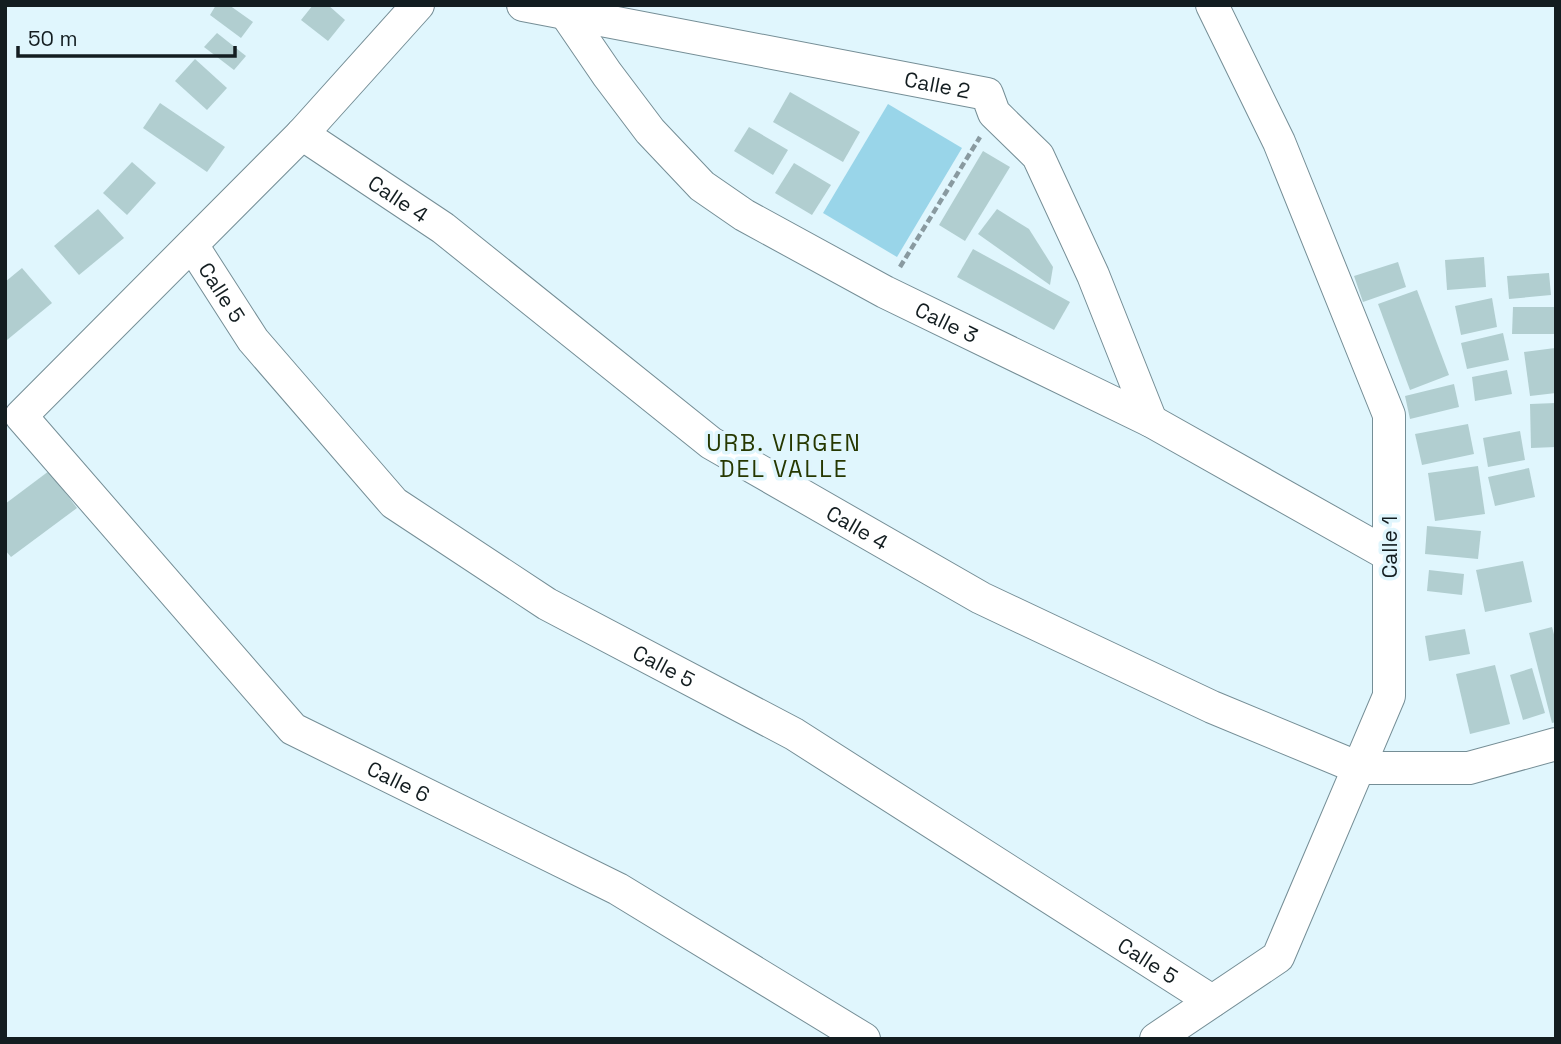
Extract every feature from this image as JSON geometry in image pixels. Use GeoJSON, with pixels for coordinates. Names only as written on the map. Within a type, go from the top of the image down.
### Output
{"type":"FeatureCollection","features":[{"type":"Feature","properties":{"kind":"street"},"geometry":{"type":"LineString","coordinates":[[192,245],[302,134],[418,5]]}},
{"type":"Feature","properties":{"kind":"street","name":"Calle 2"},"geometry":{"type":"LineString","coordinates":[[523,5],[987,94],[994,113],[1038,156],[1093,275],[1151,421]]}},
{"type":"Feature","properties":{"kind":"street","name":"Calle 1"},"geometry":{"type":"LineString","coordinates":[[1156,1039],[1278,957],[1389,695],[1389,415],[1279,142],[1212,5]]}},
{"type":"Feature","properties":{"kind":"street","name":"Calle 3"},"geometry":{"type":"LineString","coordinates":[[566,13],[650,131],[702,186],[744,215],[885,292],[1151,421],[1389,555]]}},
{"type":"Feature","properties":{"kind":"street","name":"Calle 4"},"geometry":{"type":"LineString","coordinates":[[302,134],[443,228],[711,443],[981,598],[1212,708],[1359,768]]}},
{"type":"Feature","properties":{"kind":"street","name":"Calle 6"},"geometry":{"type":"LineString","coordinates":[[192,245],[21,416],[293,729],[618,889],[864,1039]]}},
{"type":"Feature","properties":{"kind":"street","name":"Calle 5"},"geometry":{"type":"LineString","coordinates":[[192,245],[253,340],[394,503],[547,604],[794,734],[1212,1001]]}},
{"type":"Feature","properties":{"kind":"street"},"geometry":{"type":"LineString","coordinates":[[1359,768],[1469,768],[1556,744]]}},
{"type":"Feature","properties":{"kind":"path"},"geometry":{"type":"LineString","coordinates":[[885,292],[994,113]]}},
{"type":"Feature","properties":{"kind":"shaded area"},"geometry":{"type":"Polygon","coordinates":[[[888,104],[962,148],[897,257],[823,213],[888,104]]]}},
{"type":"Feature","properties":{"kind":"building"},"geometry":{"type":"Polygon","coordinates":[[[216,5],[229,5],[253,22],[241,38],[210,15],[216,5]]]}},
{"type":"Feature","properties":{"kind":"building"},"geometry":{"type":"Polygon","coordinates":[[[313,5],[328,5],[345,20],[328,41],[301,20],[313,5]]]}},
{"type":"Feature","properties":{"kind":"building"},"geometry":{"type":"Polygon","coordinates":[[[217,33],[246,56],[234,70],[204,47],[217,33]]]}},
{"type":"Feature","properties":{"kind":"building"},"geometry":{"type":"Polygon","coordinates":[[[195,59],[227,88],[207,110],[175,81],[195,59]]]}},
{"type":"Feature","properties":{"kind":"building"},"geometry":{"type":"Polygon","coordinates":[[[790,92],[860,132],[843,162],[773,122],[790,92]]]}},
{"type":"Feature","properties":{"kind":"building"},"geometry":{"type":"Polygon","coordinates":[[[160,103],[225,147],[207,172],[143,128],[160,103]]]}},
{"type":"Feature","properties":{"kind":"building"},"geometry":{"type":"Polygon","coordinates":[[[749,127],[788,150],[773,175],[734,151],[749,127]]]}},
{"type":"Feature","properties":{"kind":"building"},"geometry":{"type":"Polygon","coordinates":[[[983,151],[1010,167],[965,241],[939,225],[983,151]]]}},
{"type":"Feature","properties":{"kind":"building"},"geometry":{"type":"Polygon","coordinates":[[[132,162],[156,183],[127,215],[103,193],[132,162]]]}},
{"type":"Feature","properties":{"kind":"building"},"geometry":{"type":"Polygon","coordinates":[[[794,163],[831,185],[812,215],[775,193],[794,163]]]}},
{"type":"Feature","properties":{"kind":"building"},"geometry":{"type":"Polygon","coordinates":[[[98,209],[124,238],[79,275],[54,246],[98,209]]]}},
{"type":"Feature","properties":{"kind":"building"},"geometry":{"type":"Polygon","coordinates":[[[997,209],[1029,229],[1053,267],[1050,285],[978,234],[997,209]]]}},
{"type":"Feature","properties":{"kind":"building"},"geometry":{"type":"Polygon","coordinates":[[[973,249],[1070,302],[1054,330],[957,277],[973,249]]]}},
{"type":"Feature","properties":{"kind":"building"},"geometry":{"type":"Polygon","coordinates":[[[1484,257],[1486,287],[1447,290],[1445,260],[1484,257]]]}},
{"type":"Feature","properties":{"kind":"building"},"geometry":{"type":"Polygon","coordinates":[[[1398,262],[1406,287],[1363,302],[1354,276],[1398,262]]]}},
{"type":"Feature","properties":{"kind":"building"},"geometry":{"type":"Polygon","coordinates":[[[22,268],[52,303],[7,340],[5,282],[22,268]]]}},
{"type":"Feature","properties":{"kind":"building"},"geometry":{"type":"Polygon","coordinates":[[[1549,273],[1551,295],[1509,299],[1507,276],[1549,273]]]}},
{"type":"Feature","properties":{"kind":"building"},"geometry":{"type":"Polygon","coordinates":[[[1417,290],[1449,375],[1410,390],[1378,304],[1417,290]]]}},
{"type":"Feature","properties":{"kind":"building"},"geometry":{"type":"Polygon","coordinates":[[[1492,298],[1497,327],[1461,335],[1455,306],[1492,298]]]}},
{"type":"Feature","properties":{"kind":"building"},"geometry":{"type":"Polygon","coordinates":[[[1513,307],[1556,307],[1556,334],[1512,334],[1513,307]]]}},
{"type":"Feature","properties":{"kind":"building"},"geometry":{"type":"Polygon","coordinates":[[[1503,333],[1509,360],[1467,369],[1461,343],[1503,333]]]}},
{"type":"Feature","properties":{"kind":"building"},"geometry":{"type":"Polygon","coordinates":[[[1555,348],[1556,393],[1530,396],[1524,352],[1555,348]]]}},
{"type":"Feature","properties":{"kind":"building"},"geometry":{"type":"Polygon","coordinates":[[[1507,370],[1512,394],[1475,401],[1472,377],[1507,370]]]}},
{"type":"Feature","properties":{"kind":"building"},"geometry":{"type":"Polygon","coordinates":[[[1454,384],[1459,407],[1410,419],[1405,396],[1454,384]]]}},
{"type":"Feature","properties":{"kind":"building"},"geometry":{"type":"Polygon","coordinates":[[[1556,403],[1556,447],[1531,448],[1530,404],[1556,403]]]}},
{"type":"Feature","properties":{"kind":"building"},"geometry":{"type":"Polygon","coordinates":[[[1468,424],[1474,454],[1422,465],[1415,434],[1468,424]]]}},
{"type":"Feature","properties":{"kind":"building"},"geometry":{"type":"Polygon","coordinates":[[[1520,431],[1525,460],[1488,467],[1483,438],[1520,431]]]}},
{"type":"Feature","properties":{"kind":"building"},"geometry":{"type":"Polygon","coordinates":[[[1478,466],[1485,514],[1435,521],[1428,473],[1478,466]]]}},
{"type":"Feature","properties":{"kind":"building"},"geometry":{"type":"Polygon","coordinates":[[[1529,468],[1535,497],[1495,506],[1488,477],[1529,468]]]}},
{"type":"Feature","properties":{"kind":"building"},"geometry":{"type":"Polygon","coordinates":[[[49,471],[77,508],[11,557],[5,550],[5,504],[49,471]]]}},
{"type":"Feature","properties":{"kind":"building"},"geometry":{"type":"Polygon","coordinates":[[[1427,526],[1481,531],[1478,559],[1425,554],[1427,526]]]}},
{"type":"Feature","properties":{"kind":"building"},"geometry":{"type":"Polygon","coordinates":[[[1523,561],[1532,602],[1485,612],[1476,570],[1523,561]]]}},
{"type":"Feature","properties":{"kind":"building"},"geometry":{"type":"Polygon","coordinates":[[[1429,570],[1464,574],[1462,595],[1427,591],[1429,570]]]}},
{"type":"Feature","properties":{"kind":"building"},"geometry":{"type":"Polygon","coordinates":[[[1552,627],[1556,642],[1556,722],[1552,723],[1529,633],[1552,627]]]}},
{"type":"Feature","properties":{"kind":"building"},"geometry":{"type":"Polygon","coordinates":[[[1465,629],[1470,654],[1429,661],[1425,636],[1465,629]]]}},
{"type":"Feature","properties":{"kind":"building"},"geometry":{"type":"Polygon","coordinates":[[[1495,665],[1510,724],[1470,734],[1456,674],[1495,665]]]}},
{"type":"Feature","properties":{"kind":"building"},"geometry":{"type":"Polygon","coordinates":[[[1532,668],[1545,713],[1523,720],[1510,675],[1532,668]]]}},
{"type":"Feature","properties":{"kind":"district","name":"URB. VIRGEN DEL VALLE"},"geometry":{"type":"Point","coordinates":[784,456]}}]}
